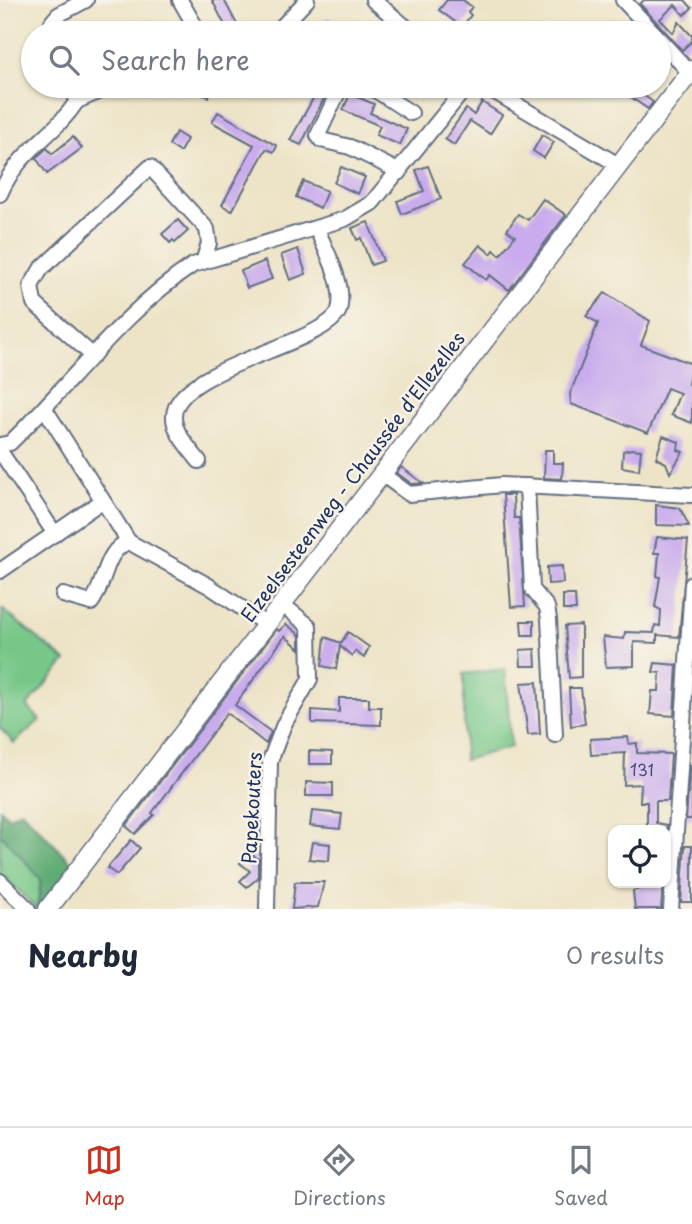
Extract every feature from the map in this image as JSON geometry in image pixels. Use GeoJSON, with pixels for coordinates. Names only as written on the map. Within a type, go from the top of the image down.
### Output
{"type":"FeatureCollection","features":[{"type":"Feature","properties":{"kind":"main road","name":"Elzeelsesteenweg - Chaussée d'Ellezelles"},"geometry":{"type":"LineString","coordinates":[[48,909],[691,72]]}},
{"type":"Feature","properties":{"kind":"street"},"geometry":{"type":"LineString","coordinates":[[53,21],[58,15],[86,0]]}},
{"type":"Feature","properties":{"kind":"street"},"geometry":{"type":"LineString","coordinates":[[180,0],[192,21]]}},
{"type":"Feature","properties":{"kind":"street"},"geometry":{"type":"LineString","coordinates":[[287,21],[307,0]]}},
{"type":"Feature","properties":{"kind":"street"},"geometry":{"type":"LineString","coordinates":[[373,0],[398,21]]}},
{"type":"Feature","properties":{"kind":"street"},"geometry":{"type":"LineString","coordinates":[[630,2],[645,21]]}},
{"type":"Feature","properties":{"kind":"street"},"geometry":{"type":"LineString","coordinates":[[671,51],[691,72]]}},
{"type":"Feature","properties":{"kind":"street"},"geometry":{"type":"LineString","coordinates":[[0,194],[9,173],[25,152],[70,112],[77,101],[84,98]]}},
{"type":"Feature","properties":{"kind":"street"},"geometry":{"type":"LineString","coordinates":[[335,98],[320,127],[318,135],[321,140],[350,147],[400,172]]}},
{"type":"Feature","properties":{"kind":"street"},"geometry":{"type":"LineString","coordinates":[[388,98],[411,113]]}},
{"type":"Feature","properties":{"kind":"street"},"geometry":{"type":"LineString","coordinates":[[0,445],[10,443],[173,278],[204,259],[317,229],[345,219],[372,203],[400,172],[458,98]]}},
{"type":"Feature","properties":{"kind":"street"},"geometry":{"type":"LineString","coordinates":[[505,98],[620,166]]}},
{"type":"Feature","properties":{"kind":"street"},"geometry":{"type":"LineString","coordinates":[[93,356],[34,303],[31,286],[41,269],[150,167],[207,229],[223,243],[238,250]]}},
{"type":"Feature","properties":{"kind":"street"},"geometry":{"type":"LineString","coordinates":[[204,259],[209,243],[207,229]]}},
{"type":"Feature","properties":{"kind":"street"},"geometry":{"type":"LineString","coordinates":[[199,461],[176,428],[173,416],[182,397],[224,369],[324,328],[338,310],[339,287],[317,229]]}},
{"type":"Feature","properties":{"kind":"street"},"geometry":{"type":"LineString","coordinates":[[45,409],[130,542],[209,586],[267,625]]}},
{"type":"Feature","properties":{"kind":"street"},"geometry":{"type":"LineString","coordinates":[[0,451],[55,534]]}},
{"type":"Feature","properties":{"kind":"street"},"geometry":{"type":"LineString","coordinates":[[382,474],[409,494],[502,485],[692,495]]}},
{"type":"Feature","properties":{"kind":"street"},"geometry":{"type":"LineString","coordinates":[[527,486],[532,589],[547,607],[549,619],[555,735]]}},
{"type":"Feature","properties":{"kind":"street"},"geometry":{"type":"LineString","coordinates":[[0,571],[102,501]]}},
{"type":"Feature","properties":{"kind":"street"},"geometry":{"type":"LineString","coordinates":[[63,595],[91,603],[113,552],[120,545],[130,542]]}},
{"type":"Feature","properties":{"kind":"street"},"geometry":{"type":"LineString","coordinates":[[671,909],[692,584]]}},
{"type":"Feature","properties":{"kind":"street","name":"Papekouters"},"geometry":{"type":"LineString","coordinates":[[267,909],[270,761],[284,724],[310,679],[312,646],[309,626],[283,605]]}},
{"type":"Feature","properties":{"kind":"street"},"geometry":{"type":"LineString","coordinates":[[0,881],[24,905]]}},
{"type":"Feature","properties":{"kind":"green space"},"geometry":{"type":"Polygon","coordinates":[[[2,609],[66,661],[27,706],[40,720],[14,743],[0,728],[2,609]]]}},
{"type":"Feature","properties":{"kind":"green space"},"geometry":{"type":"Polygon","coordinates":[[[505,669],[511,747],[464,760],[464,674],[505,669]]]}},
{"type":"Feature","properties":{"kind":"green space"},"geometry":{"type":"Polygon","coordinates":[[[0,809],[9,817],[21,810],[72,863],[38,909],[41,879],[0,833],[0,809]]]}},
{"type":"Feature","properties":{"kind":"green space"},"geometry":{"type":"Polygon","coordinates":[[[0,833],[41,879],[37,909],[0,873],[0,833]]]}},
{"type":"Feature","properties":{"kind":"building"},"geometry":{"type":"Polygon","coordinates":[[[212,0],[224,0],[235,21],[223,21],[212,0]]]}},
{"type":"Feature","properties":{"kind":"building"},"geometry":{"type":"Polygon","coordinates":[[[447,0],[463,0],[472,7],[466,21],[454,21],[439,10],[447,0]]]}},
{"type":"Feature","properties":{"kind":"building"},"geometry":{"type":"Polygon","coordinates":[[[644,0],[685,0],[692,8],[684,15],[675,5],[660,19],[662,21],[656,21],[640,4],[644,0]]]}},
{"type":"Feature","properties":{"kind":"building"},"geometry":{"type":"Polygon","coordinates":[[[679,22],[692,36],[692,41],[682,50],[671,38],[671,31],[673,33],[679,22]]]}},
{"type":"Feature","properties":{"kind":"building"},"geometry":{"type":"Polygon","coordinates":[[[313,98],[324,98],[301,145],[290,140],[313,98]]]}},
{"type":"Feature","properties":{"kind":"building"},"geometry":{"type":"Polygon","coordinates":[[[348,98],[360,98],[374,104],[370,113],[407,129],[400,145],[376,135],[380,126],[343,110],[348,98]]]}},
{"type":"Feature","properties":{"kind":"building"},"geometry":{"type":"Polygon","coordinates":[[[632,98],[647,98],[653,102],[648,109],[632,98]]]}},
{"type":"Feature","properties":{"kind":"building"},"geometry":{"type":"Polygon","coordinates":[[[482,102],[502,115],[490,134],[470,121],[454,145],[445,139],[466,109],[474,115],[482,102]]]}},
{"type":"Feature","properties":{"kind":"building"},"geometry":{"type":"Polygon","coordinates":[[[218,112],[277,146],[274,152],[266,149],[232,211],[222,205],[254,145],[212,122],[218,112]]]}},
{"type":"Feature","properties":{"kind":"building"},"geometry":{"type":"Polygon","coordinates":[[[176,132],[187,139],[180,152],[169,145],[176,132]]]}},
{"type":"Feature","properties":{"kind":"building"},"geometry":{"type":"Polygon","coordinates":[[[542,135],[554,142],[544,158],[533,151],[542,135]]]}},
{"type":"Feature","properties":{"kind":"building"},"geometry":{"type":"Polygon","coordinates":[[[73,137],[82,148],[47,174],[36,158],[47,148],[52,154],[73,137]]]}},
{"type":"Feature","properties":{"kind":"building"},"geometry":{"type":"Polygon","coordinates":[[[428,166],[441,199],[402,214],[397,201],[424,191],[416,170],[428,166]]]}},
{"type":"Feature","properties":{"kind":"building"},"geometry":{"type":"Polygon","coordinates":[[[341,167],[365,177],[358,194],[334,183],[341,167]]]}},
{"type":"Feature","properties":{"kind":"building"},"geometry":{"type":"Polygon","coordinates":[[[303,181],[327,191],[320,208],[296,197],[303,181]]]}},
{"type":"Feature","properties":{"kind":"building"},"geometry":{"type":"Polygon","coordinates":[[[543,199],[566,215],[509,290],[490,275],[486,280],[465,263],[480,245],[491,254],[494,250],[500,255],[515,236],[507,230],[518,214],[528,220],[543,199]]]}},
{"type":"Feature","properties":{"kind":"building"},"geometry":{"type":"Polygon","coordinates":[[[178,220],[188,231],[175,243],[173,240],[170,243],[162,234],[178,220]]]}},
{"type":"Feature","properties":{"kind":"building"},"geometry":{"type":"Polygon","coordinates":[[[368,222],[383,261],[371,265],[361,238],[357,240],[352,228],[368,222]]]}},
{"type":"Feature","properties":{"kind":"building"},"geometry":{"type":"Polygon","coordinates":[[[298,249],[306,274],[290,280],[281,255],[298,249]]]}},
{"type":"Feature","properties":{"kind":"building"},"geometry":{"type":"Polygon","coordinates":[[[265,261],[272,279],[247,288],[241,271],[265,261]]]}},
{"type":"Feature","properties":{"kind":"building"},"geometry":{"type":"Polygon","coordinates":[[[605,293],[650,321],[641,345],[692,364],[688,384],[692,386],[692,423],[671,415],[680,393],[667,388],[648,433],[571,404],[570,394],[598,323],[586,316],[605,293]]]}},
{"type":"Feature","properties":{"kind":"building"},"geometry":{"type":"Polygon","coordinates":[[[663,436],[679,442],[678,450],[683,452],[670,473],[666,463],[656,458],[663,436]]]}},
{"type":"Feature","properties":{"kind":"building"},"geometry":{"type":"Polygon","coordinates":[[[545,450],[553,450],[553,463],[563,463],[562,479],[544,478],[545,450]]]}},
{"type":"Feature","properties":{"kind":"building"},"geometry":{"type":"Polygon","coordinates":[[[641,450],[639,470],[622,467],[623,451],[641,450]]]}},
{"type":"Feature","properties":{"kind":"building"},"geometry":{"type":"Polygon","coordinates":[[[401,467],[423,483],[412,484],[397,473],[401,467]]]}},
{"type":"Feature","properties":{"kind":"building"},"geometry":{"type":"Polygon","coordinates":[[[503,495],[513,495],[514,518],[519,518],[525,606],[511,607],[503,495]]]}},
{"type":"Feature","properties":{"kind":"building"},"geometry":{"type":"Polygon","coordinates":[[[656,505],[680,508],[689,526],[656,525],[656,505]]]}},
{"type":"Feature","properties":{"kind":"building"},"geometry":{"type":"Polygon","coordinates":[[[657,537],[688,540],[679,637],[657,635],[657,643],[634,642],[634,666],[606,667],[603,637],[624,639],[625,632],[654,633],[655,625],[660,626],[661,610],[655,607],[660,577],[657,576],[659,553],[654,553],[657,537]]]}},
{"type":"Feature","properties":{"kind":"building"},"geometry":{"type":"Polygon","coordinates":[[[562,566],[563,583],[548,584],[547,567],[562,566]]]}},
{"type":"Feature","properties":{"kind":"building"},"geometry":{"type":"Polygon","coordinates":[[[563,595],[575,595],[576,610],[563,610],[563,595]]]}},
{"type":"Feature","properties":{"kind":"building"},"geometry":{"type":"Polygon","coordinates":[[[521,621],[534,621],[534,635],[522,635],[521,621]]]}},
{"type":"Feature","properties":{"kind":"building"},"geometry":{"type":"Polygon","coordinates":[[[286,624],[300,635],[300,649],[285,636],[235,705],[271,732],[266,744],[227,713],[152,813],[154,815],[135,834],[126,826],[277,629],[279,631],[286,624]]]}},
{"type":"Feature","properties":{"kind":"building"},"geometry":{"type":"Polygon","coordinates":[[[581,625],[581,677],[569,678],[565,626],[581,625]]]}},
{"type":"Feature","properties":{"kind":"building"},"geometry":{"type":"Polygon","coordinates":[[[348,632],[369,647],[364,658],[355,651],[352,656],[340,646],[336,669],[322,666],[325,637],[341,643],[348,632]]]}},
{"type":"Feature","properties":{"kind":"building"},"geometry":{"type":"Polygon","coordinates":[[[535,649],[536,666],[521,666],[520,650],[535,649]]]}},
{"type":"Feature","properties":{"kind":"building"},"geometry":{"type":"Polygon","coordinates":[[[655,663],[677,665],[674,716],[650,714],[652,691],[659,691],[660,673],[653,672],[655,663]]]}},
{"type":"Feature","properties":{"kind":"building"},"geometry":{"type":"Polygon","coordinates":[[[537,682],[540,734],[528,735],[521,683],[537,682]]]}},
{"type":"Feature","properties":{"kind":"building"},"geometry":{"type":"Polygon","coordinates":[[[569,688],[581,688],[585,724],[571,726],[569,688]]]}},
{"type":"Feature","properties":{"kind":"building"},"geometry":{"type":"Polygon","coordinates":[[[339,698],[369,698],[369,707],[381,707],[381,725],[312,723],[312,710],[339,712],[339,698]]]}},
{"type":"Feature","properties":{"kind":"building"},"geometry":{"type":"Polygon","coordinates":[[[628,737],[629,744],[637,743],[637,753],[671,754],[668,801],[656,801],[656,823],[667,825],[647,825],[647,802],[640,802],[641,784],[624,785],[625,753],[591,755],[590,739],[628,737]]]}},
{"type":"Feature","properties":{"kind":"building"},"geometry":{"type":"Polygon","coordinates":[[[309,751],[332,752],[332,764],[309,764],[309,751]]]}},
{"type":"Feature","properties":{"kind":"building"},"geometry":{"type":"Polygon","coordinates":[[[690,766],[692,819],[686,819],[690,766]]]}},
{"type":"Feature","properties":{"kind":"building"},"geometry":{"type":"Polygon","coordinates":[[[306,782],[333,783],[333,796],[306,796],[306,782]]]}},
{"type":"Feature","properties":{"kind":"building"},"geometry":{"type":"Polygon","coordinates":[[[312,811],[342,814],[340,829],[310,826],[312,811]]]}},
{"type":"Feature","properties":{"kind":"building"},"geometry":{"type":"Polygon","coordinates":[[[131,840],[140,848],[117,875],[107,868],[131,840]]]}},
{"type":"Feature","properties":{"kind":"building"},"geometry":{"type":"Polygon","coordinates":[[[312,842],[330,844],[329,861],[309,859],[312,842]]]}},
{"type":"Feature","properties":{"kind":"building"},"geometry":{"type":"Polygon","coordinates":[[[685,846],[692,846],[692,902],[681,902],[685,846]]]}},
{"type":"Feature","properties":{"kind":"building"},"geometry":{"type":"Polygon","coordinates":[[[249,852],[258,859],[258,878],[247,887],[240,881],[250,871],[240,863],[249,852]]]}},
{"type":"Feature","properties":{"kind":"building"},"geometry":{"type":"Polygon","coordinates":[[[295,882],[324,882],[318,907],[292,909],[295,882]]]}},
{"type":"Feature","properties":{"kind":"building"},"geometry":{"type":"Polygon","coordinates":[[[663,888],[661,909],[635,909],[633,891],[663,888]]]}}]}
